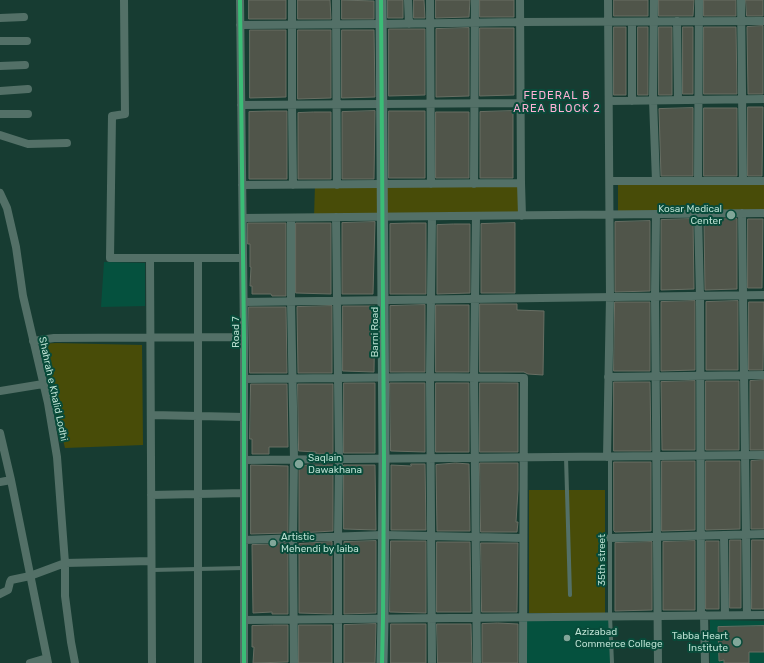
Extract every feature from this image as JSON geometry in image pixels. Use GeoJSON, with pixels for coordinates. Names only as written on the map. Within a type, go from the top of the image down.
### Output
{"type":"FeatureCollection","features":[{"type":"Feature","properties":{"kind":"street"},"geometry":{"type":"LineString","coordinates":[[124,0],[125,114],[112,116],[110,258],[243,258]]}},
{"type":"Feature","properties":{"kind":"street","name":"Road 7"},"geometry":{"type":"LineString","coordinates":[[240,0],[244,302],[244,663]]}},
{"type":"Feature","properties":{"kind":"street"},"geometry":{"type":"LineString","coordinates":[[292,0],[294,185]]}},
{"type":"Feature","properties":{"kind":"street"},"geometry":{"type":"LineString","coordinates":[[336,0],[337,185]]}},
{"type":"Feature","properties":{"kind":"street","name":"Barni Road"},"geometry":{"type":"LineString","coordinates":[[381,0],[384,459],[382,663]]}},
{"type":"Feature","properties":{"kind":"street"},"geometry":{"type":"LineString","coordinates":[[408,0],[408,24]]}},
{"type":"Feature","properties":{"kind":"street"},"geometry":{"type":"LineString","coordinates":[[430,0],[431,184]]}},
{"type":"Feature","properties":{"kind":"street"},"geometry":{"type":"LineString","coordinates":[[474,0],[474,184]]}},
{"type":"Feature","properties":{"kind":"street"},"geometry":{"type":"LineString","coordinates":[[520,0],[522,216]]}},
{"type":"Feature","properties":{"kind":"street"},"geometry":{"type":"LineString","coordinates":[[608,0],[610,181],[608,377],[609,457]]}},
{"type":"Feature","properties":{"kind":"street"},"geometry":{"type":"LineString","coordinates":[[654,0],[653,100],[656,181]]}},
{"type":"Feature","properties":{"kind":"street"},"geometry":{"type":"LineString","coordinates":[[698,181],[699,0]]}},
{"type":"Feature","properties":{"kind":"street"},"geometry":{"type":"LineString","coordinates":[[741,0],[743,181]]}},
{"type":"Feature","properties":{"kind":"street"},"geometry":{"type":"LineString","coordinates":[[0,18],[24,17]]}},
{"type":"Feature","properties":{"kind":"street"},"geometry":{"type":"LineString","coordinates":[[240,25],[764,20]]}},
{"type":"Feature","properties":{"kind":"street"},"geometry":{"type":"LineString","coordinates":[[677,21],[678,100]]}},
{"type":"Feature","properties":{"kind":"street"},"geometry":{"type":"LineString","coordinates":[[632,22],[632,101]]}},
{"type":"Feature","properties":{"kind":"street"},"geometry":{"type":"LineString","coordinates":[[0,41],[27,41]]}},
{"type":"Feature","properties":{"kind":"street"},"geometry":{"type":"LineString","coordinates":[[0,66],[25,65]]}},
{"type":"Feature","properties":{"kind":"street"},"geometry":{"type":"LineString","coordinates":[[0,91],[28,89]]}},
{"type":"Feature","properties":{"kind":"street"},"geometry":{"type":"LineString","coordinates":[[609,101],[764,99]]}},
{"type":"Feature","properties":{"kind":"street"},"geometry":{"type":"LineString","coordinates":[[241,105],[520,103]]}},
{"type":"Feature","properties":{"kind":"street"},"geometry":{"type":"LineString","coordinates":[[0,114],[28,114]]}},
{"type":"Feature","properties":{"kind":"street"},"geometry":{"type":"LineString","coordinates":[[0,135],[28,144],[67,142]]}},
{"type":"Feature","properties":{"kind":"street"},"geometry":{"type":"LineString","coordinates":[[610,181],[764,181]]}},
{"type":"Feature","properties":{"kind":"street"},"geometry":{"type":"LineString","coordinates":[[242,185],[521,183]]}},
{"type":"Feature","properties":{"kind":"street","name":"Shahrah e Khalid Lodhi"},"geometry":{"type":"LineString","coordinates":[[0,193],[7,208],[16,247],[23,296],[48,403],[57,457],[65,563],[65,596],[75,663]]}},
{"type":"Feature","properties":{"kind":"street"},"geometry":{"type":"LineString","coordinates":[[742,213],[745,375],[746,615]]}},
{"type":"Feature","properties":{"kind":"street"},"geometry":{"type":"LineString","coordinates":[[243,218],[764,213]]}},
{"type":"Feature","properties":{"kind":"street"},"geometry":{"type":"LineString","coordinates":[[656,214],[655,296],[658,663]]}},
{"type":"Feature","properties":{"kind":"street"},"geometry":{"type":"LineString","coordinates":[[698,214],[703,615],[705,663]]}},
{"type":"Feature","properties":{"kind":"street"},"geometry":{"type":"LineString","coordinates":[[432,216],[430,299],[432,663]]}},
{"type":"Feature","properties":{"kind":"street"},"geometry":{"type":"LineString","coordinates":[[476,216],[474,377],[477,663]]}},
{"type":"Feature","properties":{"kind":"street"},"geometry":{"type":"LineString","coordinates":[[336,217],[340,459],[338,537],[338,663]]}},
{"type":"Feature","properties":{"kind":"street"},"geometry":{"type":"LineString","coordinates":[[291,218],[294,460],[292,538],[294,663]]}},
{"type":"Feature","properties":{"kind":"street"},"geometry":{"type":"LineString","coordinates":[[150,259],[152,415],[152,663]]}},
{"type":"Feature","properties":{"kind":"street"},"geometry":{"type":"LineString","coordinates":[[198,259],[198,663]]}},
{"type":"Feature","properties":{"kind":"street"},"geometry":{"type":"LineString","coordinates":[[244,302],[764,295]]}},
{"type":"Feature","properties":{"kind":"street"},"geometry":{"type":"LineString","coordinates":[[33,341],[54,338],[244,338]]}},
{"type":"Feature","properties":{"kind":"street"},"geometry":{"type":"LineString","coordinates":[[608,377],[764,375]]}},
{"type":"Feature","properties":{"kind":"street"},"geometry":{"type":"LineString","coordinates":[[244,379],[383,377],[524,378],[522,663]]}},
{"type":"Feature","properties":{"kind":"street"},"geometry":{"type":"LineString","coordinates":[[0,391],[43,384]]}},
{"type":"Feature","properties":{"kind":"street"},"geometry":{"type":"LineString","coordinates":[[152,415],[244,417]]}},
{"type":"Feature","properties":{"kind":"street"},"geometry":{"type":"LineString","coordinates":[[0,433],[11,480],[47,661],[30,663]]}},
{"type":"Feature","properties":{"kind":"street"},"geometry":{"type":"LineString","coordinates":[[244,460],[764,455]]}},
{"type":"Feature","properties":{"kind":"street"},"geometry":{"type":"LineString","coordinates":[[0,482],[11,480]]}},
{"type":"Feature","properties":{"kind":"street"},"geometry":{"type":"LineString","coordinates":[[152,495],[244,493]]}},
{"type":"Feature","properties":{"kind":"street"},"geometry":{"type":"LineString","coordinates":[[610,538],[764,534]]}},
{"type":"Feature","properties":{"kind":"street"},"geometry":{"type":"LineString","coordinates":[[244,540],[383,535],[522,538]]}},
{"type":"Feature","properties":{"kind":"street"},"geometry":{"type":"LineString","coordinates":[[724,535],[725,615]]}},
{"type":"Feature","properties":{"kind":"street"},"geometry":{"type":"LineString","coordinates":[[0,594],[8,590],[11,580],[30,576],[65,563],[151,561]]}},
{"type":"Feature","properties":{"kind":"street"},"geometry":{"type":"LineString","coordinates":[[244,620],[764,614]]}},
{"type":"Feature","properties":{"kind":"lane"},"geometry":{"type":"LineString","coordinates":[[566,457],[570,595]]}},
{"type":"Feature","properties":{"kind":"lane","name":"35th street"},"geometry":{"type":"LineString","coordinates":[[609,457],[610,616],[612,663]]}},
{"type":"Feature","properties":{"kind":"lane"},"geometry":{"type":"LineString","coordinates":[[151,570],[244,568]]}},
{"type":"Feature","properties":{"kind":"shaded area"},"geometry":{"type":"Polygon","coordinates":[[[764,182],[764,211],[618,212],[618,184],[764,182]]]}},
{"type":"Feature","properties":{"kind":"shaded area"},"geometry":{"type":"Polygon","coordinates":[[[521,183],[522,216],[314,218],[315,185],[521,183]]]}},
{"type":"Feature","properties":{"kind":"shaded area"},"geometry":{"type":"Polygon","coordinates":[[[104,262],[145,263],[145,306],[101,307],[104,262]]]}},
{"type":"Feature","properties":{"kind":"shaded area"},"geometry":{"type":"Polygon","coordinates":[[[40,344],[142,345],[143,445],[65,448],[40,344]]]}},
{"type":"Feature","properties":{"kind":"shaded area"},"geometry":{"type":"Polygon","coordinates":[[[529,490],[605,490],[605,613],[529,613],[529,490]]]}},
{"type":"Feature","properties":{"kind":"shaded area","name":"Azizabad Commerce College"},"geometry":{"type":"Polygon","coordinates":[[[610,616],[612,663],[523,663],[522,617],[610,616]]]}},
{"type":"Feature","properties":{"kind":"shaded area","name":"Tabba Heart Institute"},"geometry":{"type":"Polygon","coordinates":[[[710,620],[764,621],[764,663],[710,663],[710,620]]]}},
{"type":"Feature","properties":{"kind":"building"},"geometry":{"type":"Polygon","coordinates":[[[249,0],[286,0],[286,19],[249,19],[249,0]]]}},
{"type":"Feature","properties":{"kind":"building"},"geometry":{"type":"Polygon","coordinates":[[[298,0],[330,0],[331,19],[298,19],[298,0]]]}},
{"type":"Feature","properties":{"kind":"building"},"geometry":{"type":"Polygon","coordinates":[[[342,0],[374,1],[374,19],[342,19],[342,0]]]}},
{"type":"Feature","properties":{"kind":"building"},"geometry":{"type":"Polygon","coordinates":[[[388,0],[403,0],[403,18],[388,18],[388,0]]]}},
{"type":"Feature","properties":{"kind":"building"},"geometry":{"type":"Polygon","coordinates":[[[414,0],[424,0],[425,18],[414,18],[414,0]]]}},
{"type":"Feature","properties":{"kind":"building"},"geometry":{"type":"Polygon","coordinates":[[[436,0],[470,0],[469,17],[436,18],[436,0]]]}},
{"type":"Feature","properties":{"kind":"building"},"geometry":{"type":"Polygon","coordinates":[[[480,0],[514,0],[514,17],[480,17],[480,0]]]}},
{"type":"Feature","properties":{"kind":"building"},"geometry":{"type":"Polygon","coordinates":[[[614,0],[648,0],[648,16],[614,16],[614,0]]]}},
{"type":"Feature","properties":{"kind":"building"},"geometry":{"type":"Polygon","coordinates":[[[659,0],[694,0],[693,16],[659,16],[659,0]]]}},
{"type":"Feature","properties":{"kind":"building"},"geometry":{"type":"Polygon","coordinates":[[[704,0],[736,0],[736,16],[704,16],[704,0]]]}},
{"type":"Feature","properties":{"kind":"building"},"geometry":{"type":"Polygon","coordinates":[[[746,0],[763,0],[763,16],[747,16],[746,0]]]}},
{"type":"Feature","properties":{"kind":"building"},"geometry":{"type":"Polygon","coordinates":[[[763,26],[763,94],[748,94],[747,27],[763,26]]]}},
{"type":"Feature","properties":{"kind":"building"},"geometry":{"type":"Polygon","coordinates":[[[614,27],[626,27],[626,95],[614,95],[614,27]]]}},
{"type":"Feature","properties":{"kind":"building"},"geometry":{"type":"Polygon","coordinates":[[[638,27],[648,27],[648,95],[638,95],[638,27]]]}},
{"type":"Feature","properties":{"kind":"building"},"geometry":{"type":"Polygon","coordinates":[[[659,27],[672,27],[672,95],[659,95],[659,27]]]}},
{"type":"Feature","properties":{"kind":"building"},"geometry":{"type":"Polygon","coordinates":[[[683,27],[693,27],[693,94],[683,94],[683,27]]]}},
{"type":"Feature","properties":{"kind":"building"},"geometry":{"type":"Polygon","coordinates":[[[704,27],[736,27],[737,94],[704,94],[704,27]]]}},
{"type":"Feature","properties":{"kind":"building"},"geometry":{"type":"Polygon","coordinates":[[[469,28],[469,96],[436,97],[436,29],[469,28]]]}},
{"type":"Feature","properties":{"kind":"building"},"geometry":{"type":"Polygon","coordinates":[[[480,28],[514,28],[514,95],[480,96],[480,28]]]}},
{"type":"Feature","properties":{"kind":"building"},"geometry":{"type":"Polygon","coordinates":[[[389,29],[425,29],[425,95],[389,96],[389,29]]]}},
{"type":"Feature","properties":{"kind":"building"},"geometry":{"type":"Polygon","coordinates":[[[250,30],[286,30],[286,97],[250,98],[250,30]]]}},
{"type":"Feature","properties":{"kind":"building"},"geometry":{"type":"Polygon","coordinates":[[[298,30],[331,30],[331,98],[298,99],[298,30]]]}},
{"type":"Feature","properties":{"kind":"building"},"geometry":{"type":"Polygon","coordinates":[[[342,30],[374,30],[375,97],[342,98],[342,30]]]}},
{"type":"Feature","properties":{"kind":"building"},"geometry":{"type":"Polygon","coordinates":[[[748,107],[763,107],[762,176],[748,176],[748,107]]]}},
{"type":"Feature","properties":{"kind":"building"},"geometry":{"type":"Polygon","coordinates":[[[693,108],[693,176],[661,176],[659,109],[693,108]]]}},
{"type":"Feature","properties":{"kind":"building"},"geometry":{"type":"Polygon","coordinates":[[[704,108],[737,108],[737,176],[704,176],[704,108]]]}},
{"type":"Feature","properties":{"kind":"building"},"geometry":{"type":"Polygon","coordinates":[[[287,111],[287,179],[249,179],[249,112],[287,111]]]}},
{"type":"Feature","properties":{"kind":"building"},"geometry":{"type":"Polygon","coordinates":[[[375,111],[374,179],[342,179],[342,112],[375,111]]]}},
{"type":"Feature","properties":{"kind":"building"},"geometry":{"type":"Polygon","coordinates":[[[389,111],[425,111],[425,178],[389,178],[389,111]]]}},
{"type":"Feature","properties":{"kind":"building"},"geometry":{"type":"Polygon","coordinates":[[[513,111],[513,178],[480,178],[480,112],[513,111]]]}},
{"type":"Feature","properties":{"kind":"building"},"geometry":{"type":"Polygon","coordinates":[[[331,112],[331,179],[298,179],[298,113],[331,112]]]}},
{"type":"Feature","properties":{"kind":"building"},"geometry":{"type":"Polygon","coordinates":[[[436,112],[469,112],[469,178],[436,178],[436,112]]]}},
{"type":"Feature","properties":{"kind":"building"},"geometry":{"type":"Polygon","coordinates":[[[693,219],[694,289],[661,290],[661,220],[693,219]]]}},
{"type":"Feature","properties":{"kind":"building"},"geometry":{"type":"Polygon","coordinates":[[[737,219],[737,289],[705,290],[704,220],[737,219]]]}},
{"type":"Feature","properties":{"kind":"building"},"geometry":{"type":"Polygon","coordinates":[[[748,219],[763,219],[762,288],[748,288],[748,219]]]}},
{"type":"Feature","properties":{"kind":"building"},"geometry":{"type":"Polygon","coordinates":[[[650,221],[650,291],[615,292],[615,222],[650,221]]]}},
{"type":"Feature","properties":{"kind":"building"},"geometry":{"type":"Polygon","coordinates":[[[375,222],[373,294],[342,294],[342,223],[375,222]]]}},
{"type":"Feature","properties":{"kind":"building"},"geometry":{"type":"Polygon","coordinates":[[[248,223],[286,223],[286,296],[252,294],[252,286],[250,286],[251,267],[250,244],[248,244],[248,223]]]}},
{"type":"Feature","properties":{"kind":"building"},"geometry":{"type":"Polygon","coordinates":[[[296,223],[331,223],[331,294],[296,293],[296,223]]]}},
{"type":"Feature","properties":{"kind":"building"},"geometry":{"type":"Polygon","coordinates":[[[426,223],[426,294],[390,294],[390,224],[426,223]]]}},
{"type":"Feature","properties":{"kind":"building"},"geometry":{"type":"Polygon","coordinates":[[[515,223],[515,293],[481,293],[481,224],[515,223]]]}},
{"type":"Feature","properties":{"kind":"building"},"geometry":{"type":"Polygon","coordinates":[[[470,224],[470,293],[437,294],[437,225],[470,224]]]}},
{"type":"Feature","properties":{"kind":"building"},"geometry":{"type":"Polygon","coordinates":[[[695,301],[695,370],[661,371],[661,302],[695,301]]]}},
{"type":"Feature","properties":{"kind":"building"},"geometry":{"type":"Polygon","coordinates":[[[738,301],[738,370],[706,370],[706,302],[738,301]]]}},
{"type":"Feature","properties":{"kind":"building"},"geometry":{"type":"Polygon","coordinates":[[[615,302],[650,302],[650,371],[614,371],[615,302]]]}},
{"type":"Feature","properties":{"kind":"building"},"geometry":{"type":"Polygon","coordinates":[[[749,302],[764,302],[763,370],[749,370],[749,302]]]}},
{"type":"Feature","properties":{"kind":"building"},"geometry":{"type":"Polygon","coordinates":[[[480,304],[517,304],[517,310],[544,311],[543,375],[528,374],[524,372],[480,372],[480,304]]]}},
{"type":"Feature","properties":{"kind":"building"},"geometry":{"type":"Polygon","coordinates":[[[425,305],[425,372],[390,372],[390,306],[425,305]]]}},
{"type":"Feature","properties":{"kind":"building"},"geometry":{"type":"Polygon","coordinates":[[[436,305],[469,305],[469,372],[436,372],[436,305]]]}},
{"type":"Feature","properties":{"kind":"building"},"geometry":{"type":"Polygon","coordinates":[[[332,306],[332,373],[298,373],[297,307],[332,306]]]}},
{"type":"Feature","properties":{"kind":"building"},"geometry":{"type":"Polygon","coordinates":[[[343,306],[375,306],[374,372],[343,371],[343,306]]]}},
{"type":"Feature","properties":{"kind":"building"},"geometry":{"type":"Polygon","coordinates":[[[249,307],[286,307],[287,373],[250,373],[249,307]]]}},
{"type":"Feature","properties":{"kind":"building"},"geometry":{"type":"Polygon","coordinates":[[[764,380],[764,450],[750,450],[750,381],[764,380]]]}},
{"type":"Feature","properties":{"kind":"building"},"geometry":{"type":"Polygon","coordinates":[[[695,381],[695,450],[662,450],[661,382],[695,381]]]}},
{"type":"Feature","properties":{"kind":"building"},"geometry":{"type":"Polygon","coordinates":[[[706,381],[739,381],[739,450],[706,450],[706,381]]]}},
{"type":"Feature","properties":{"kind":"building"},"geometry":{"type":"Polygon","coordinates":[[[614,382],[650,382],[651,451],[614,451],[614,382]]]}},
{"type":"Feature","properties":{"kind":"building"},"geometry":{"type":"Polygon","coordinates":[[[344,383],[375,383],[375,453],[344,453],[344,383]]]}},
{"type":"Feature","properties":{"kind":"building"},"geometry":{"type":"Polygon","coordinates":[[[390,383],[425,383],[425,452],[391,451],[390,383]]]}},
{"type":"Feature","properties":{"kind":"building"},"geometry":{"type":"Polygon","coordinates":[[[436,383],[469,383],[469,452],[436,452],[436,383]]]}},
{"type":"Feature","properties":{"kind":"building"},"geometry":{"type":"Polygon","coordinates":[[[480,383],[518,383],[518,452],[480,452],[480,383]]]}},
{"type":"Feature","properties":{"kind":"building"},"geometry":{"type":"Polygon","coordinates":[[[251,384],[287,384],[288,447],[269,447],[269,454],[252,454],[252,439],[250,439],[251,384]]]}},
{"type":"Feature","properties":{"kind":"building"},"geometry":{"type":"Polygon","coordinates":[[[298,384],[333,384],[333,454],[316,454],[316,452],[299,451],[298,384]]]}},
{"type":"Feature","properties":{"kind":"building"},"geometry":{"type":"Polygon","coordinates":[[[764,460],[764,529],[751,529],[751,461],[764,460]]]}},
{"type":"Feature","properties":{"kind":"building"},"geometry":{"type":"Polygon","coordinates":[[[662,461],[695,461],[695,530],[662,531],[662,461]]]}},
{"type":"Feature","properties":{"kind":"building"},"geometry":{"type":"Polygon","coordinates":[[[706,461],[740,461],[740,529],[706,530],[706,461]]]}},
{"type":"Feature","properties":{"kind":"building"},"geometry":{"type":"Polygon","coordinates":[[[614,462],[651,462],[651,531],[614,531],[614,462]]]}},
{"type":"Feature","properties":{"kind":"building"},"geometry":{"type":"Polygon","coordinates":[[[456,463],[469,464],[470,531],[437,531],[436,465],[456,463]]]}},
{"type":"Feature","properties":{"kind":"building"},"geometry":{"type":"Polygon","coordinates":[[[480,463],[518,463],[517,532],[481,532],[480,463]]]}},
{"type":"Feature","properties":{"kind":"building"},"geometry":{"type":"Polygon","coordinates":[[[411,464],[425,464],[426,530],[391,530],[391,465],[411,466],[411,464]]]}},
{"type":"Feature","properties":{"kind":"building"},"geometry":{"type":"Polygon","coordinates":[[[251,465],[288,466],[288,533],[251,534],[251,465]]]}},
{"type":"Feature","properties":{"kind":"building"},"geometry":{"type":"Polygon","coordinates":[[[333,465],[333,531],[299,533],[299,466],[333,465]]]}},
{"type":"Feature","properties":{"kind":"building"},"geometry":{"type":"Polygon","coordinates":[[[344,465],[375,465],[376,530],[344,529],[344,465]]]}},
{"type":"Feature","properties":{"kind":"building"},"geometry":{"type":"Polygon","coordinates":[[[730,540],[741,540],[741,608],[730,608],[730,540]]]}},
{"type":"Feature","properties":{"kind":"building"},"geometry":{"type":"Polygon","coordinates":[[[752,540],[764,540],[764,609],[752,609],[752,540]]]}},
{"type":"Feature","properties":{"kind":"building"},"geometry":{"type":"Polygon","coordinates":[[[376,541],[376,613],[344,614],[344,542],[376,541]]]}},
{"type":"Feature","properties":{"kind":"building"},"geometry":{"type":"Polygon","coordinates":[[[391,541],[426,541],[426,613],[390,612],[391,541]]]}},
{"type":"Feature","properties":{"kind":"building"},"geometry":{"type":"Polygon","coordinates":[[[695,541],[695,610],[663,610],[663,542],[695,541]]]}},
{"type":"Feature","properties":{"kind":"building"},"geometry":{"type":"Polygon","coordinates":[[[706,541],[719,541],[719,609],[706,609],[706,541]]]}},
{"type":"Feature","properties":{"kind":"building"},"geometry":{"type":"Polygon","coordinates":[[[332,542],[332,614],[299,613],[299,544],[332,542]]]}},
{"type":"Feature","properties":{"kind":"building"},"geometry":{"type":"Polygon","coordinates":[[[437,542],[470,542],[471,612],[437,612],[437,542]]]}},
{"type":"Feature","properties":{"kind":"building"},"geometry":{"type":"Polygon","coordinates":[[[652,542],[652,610],[615,611],[615,543],[652,542]]]}},
{"type":"Feature","properties":{"kind":"building"},"geometry":{"type":"Polygon","coordinates":[[[481,543],[518,543],[517,612],[482,612],[481,543]]]}},
{"type":"Feature","properties":{"kind":"building"},"geometry":{"type":"Polygon","coordinates":[[[288,544],[288,614],[272,614],[272,612],[253,613],[252,545],[288,544]]]}},
{"type":"Feature","properties":{"kind":"building"},"geometry":{"type":"Polygon","coordinates":[[[376,624],[375,663],[344,663],[344,625],[376,624]]]}},
{"type":"Feature","properties":{"kind":"building"},"geometry":{"type":"Polygon","coordinates":[[[391,624],[426,624],[426,663],[391,663],[391,624]]]}},
{"type":"Feature","properties":{"kind":"building"},"geometry":{"type":"Polygon","coordinates":[[[437,624],[471,624],[472,663],[438,663],[437,624]]]}},
{"type":"Feature","properties":{"kind":"building"},"geometry":{"type":"Polygon","coordinates":[[[482,624],[518,624],[518,663],[482,663],[482,624]]]}},
{"type":"Feature","properties":{"kind":"building"},"geometry":{"type":"Polygon","coordinates":[[[288,625],[288,662],[253,663],[254,647],[252,647],[252,626],[288,625]]]}},
{"type":"Feature","properties":{"kind":"building"},"geometry":{"type":"Polygon","coordinates":[[[299,625],[332,625],[332,663],[299,663],[299,625]]]}},
{"type":"Feature","properties":{"kind":"building","name":"Tabba Heart Institute"},"geometry":{"type":"Polygon","coordinates":[[[764,626],[764,652],[749,652],[749,663],[724,663],[724,660],[719,661],[718,627],[764,626]]]}},
{"type":"Feature","properties":{"kind":"cycle path"},"geometry":{"type":"LineString","coordinates":[[240,0],[244,337],[244,663]]}},
{"type":"Feature","properties":{"kind":"cycle path"},"geometry":{"type":"LineString","coordinates":[[381,0],[384,459],[382,663]]}},
{"type":"Feature","properties":{"kind":"place","name":"Kosar Medical Center"},"geometry":{"type":"Point","coordinates":[731,215]}},
{"type":"Feature","properties":{"kind":"place","name":"Saqlain Dawakhana"},"geometry":{"type":"Point","coordinates":[299,464]}},
{"type":"Feature","properties":{"kind":"place","name":"Artistic Mehendi by laiba"},"geometry":{"type":"Point","coordinates":[273,543]}},
{"type":"Feature","properties":{"kind":"place","name":"Azizabad Commerce College"},"geometry":{"type":"Point","coordinates":[567,638]}},
{"type":"Feature","properties":{"kind":"place","name":"Tabba Heart Institute"},"geometry":{"type":"Point","coordinates":[737,642]}},
{"type":"Feature","properties":{"kind":"district","name":"FEDERAL B AREA BLOCK 2"},"geometry":{"type":"Point","coordinates":[557,102]}}]}
